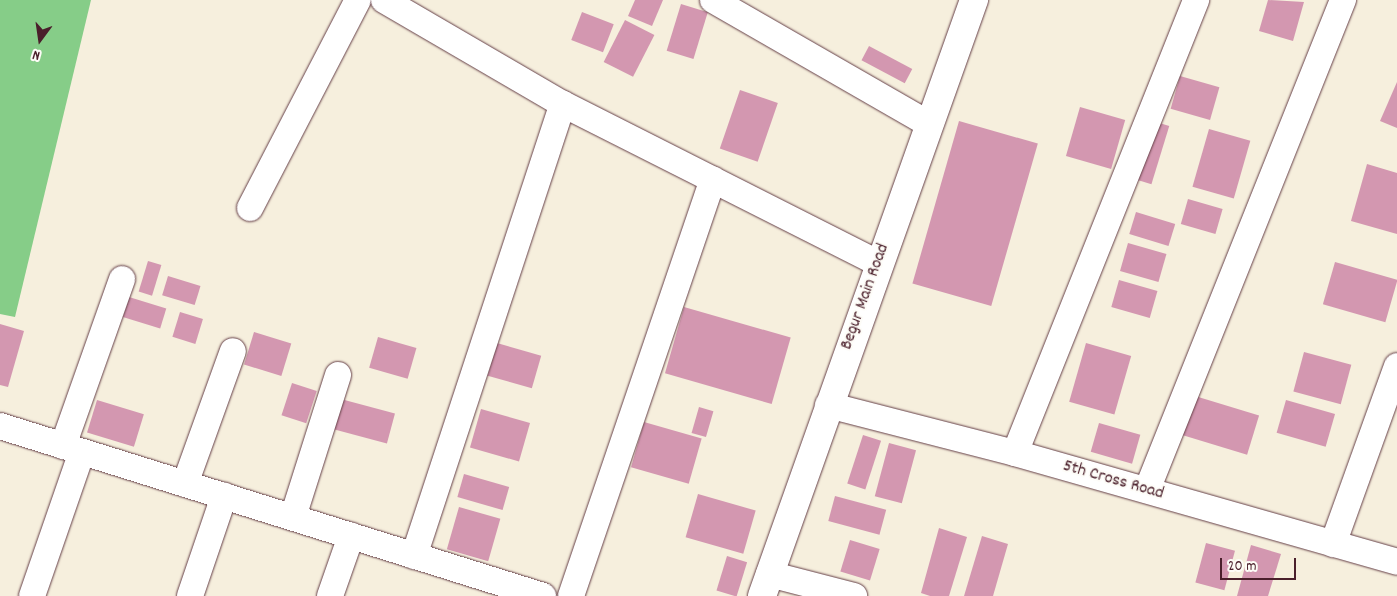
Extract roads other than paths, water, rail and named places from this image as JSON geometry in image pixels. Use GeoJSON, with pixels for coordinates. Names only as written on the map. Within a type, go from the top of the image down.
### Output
{"type":"FeatureCollection","features":[{"type":"Feature","properties":{"kind":"street"},"geometry":{"type":"LineString","coordinates":[[250,208],[358,0]]}},
{"type":"Feature","properties":{"kind":"street"},"geometry":{"type":"LineString","coordinates":[[384,0],[563,104],[878,263]]}},
{"type":"Feature","properties":{"kind":"street"},"geometry":{"type":"LineString","coordinates":[[713,0],[929,124]]}},
{"type":"Feature","properties":{"kind":"street","name":"Begur Main Road"},"geometry":{"type":"LineString","coordinates":[[766,585],[878,263],[974,0]]}},
{"type":"Feature","properties":{"kind":"street"},"geometry":{"type":"LineString","coordinates":[[1015,453],[1196,0]]}},
{"type":"Feature","properties":{"kind":"street"},"geometry":{"type":"LineString","coordinates":[[1147,490],[1343,0]]}},
{"type":"Feature","properties":{"kind":"street"},"geometry":{"type":"LineString","coordinates":[[414,556],[563,104]]}},
{"type":"Feature","properties":{"kind":"street"},"geometry":{"type":"LineString","coordinates":[[571,596],[714,180]]}},
{"type":"Feature","properties":{"kind":"street"},"geometry":{"type":"LineString","coordinates":[[32,596],[122,279]]}},
{"type":"Feature","properties":{"kind":"street"},"geometry":{"type":"LineString","coordinates":[[185,484],[233,351]]}},
{"type":"Feature","properties":{"kind":"street"},"geometry":{"type":"LineString","coordinates":[[1333,544],[1397,366]]}},
{"type":"Feature","properties":{"kind":"street"},"geometry":{"type":"LineString","coordinates":[[293,517],[338,375]]}},
{"type":"Feature","properties":{"kind":"street","name":"5th Cross Road"},"geometry":{"type":"LineString","coordinates":[[828,405],[1015,453],[1397,562]]}},
{"type":"Feature","properties":{"kind":"street"},"geometry":{"type":"LineString","coordinates":[[0,426],[543,596]]}},
{"type":"Feature","properties":{"kind":"street"},"geometry":{"type":"LineString","coordinates":[[190,596],[224,496]]}},
{"type":"Feature","properties":{"kind":"street"},"geometry":{"type":"LineString","coordinates":[[330,596],[351,536]]}},
{"type":"Feature","properties":{"kind":"street"},"geometry":{"type":"LineString","coordinates":[[766,585],[854,596]]}}]}
